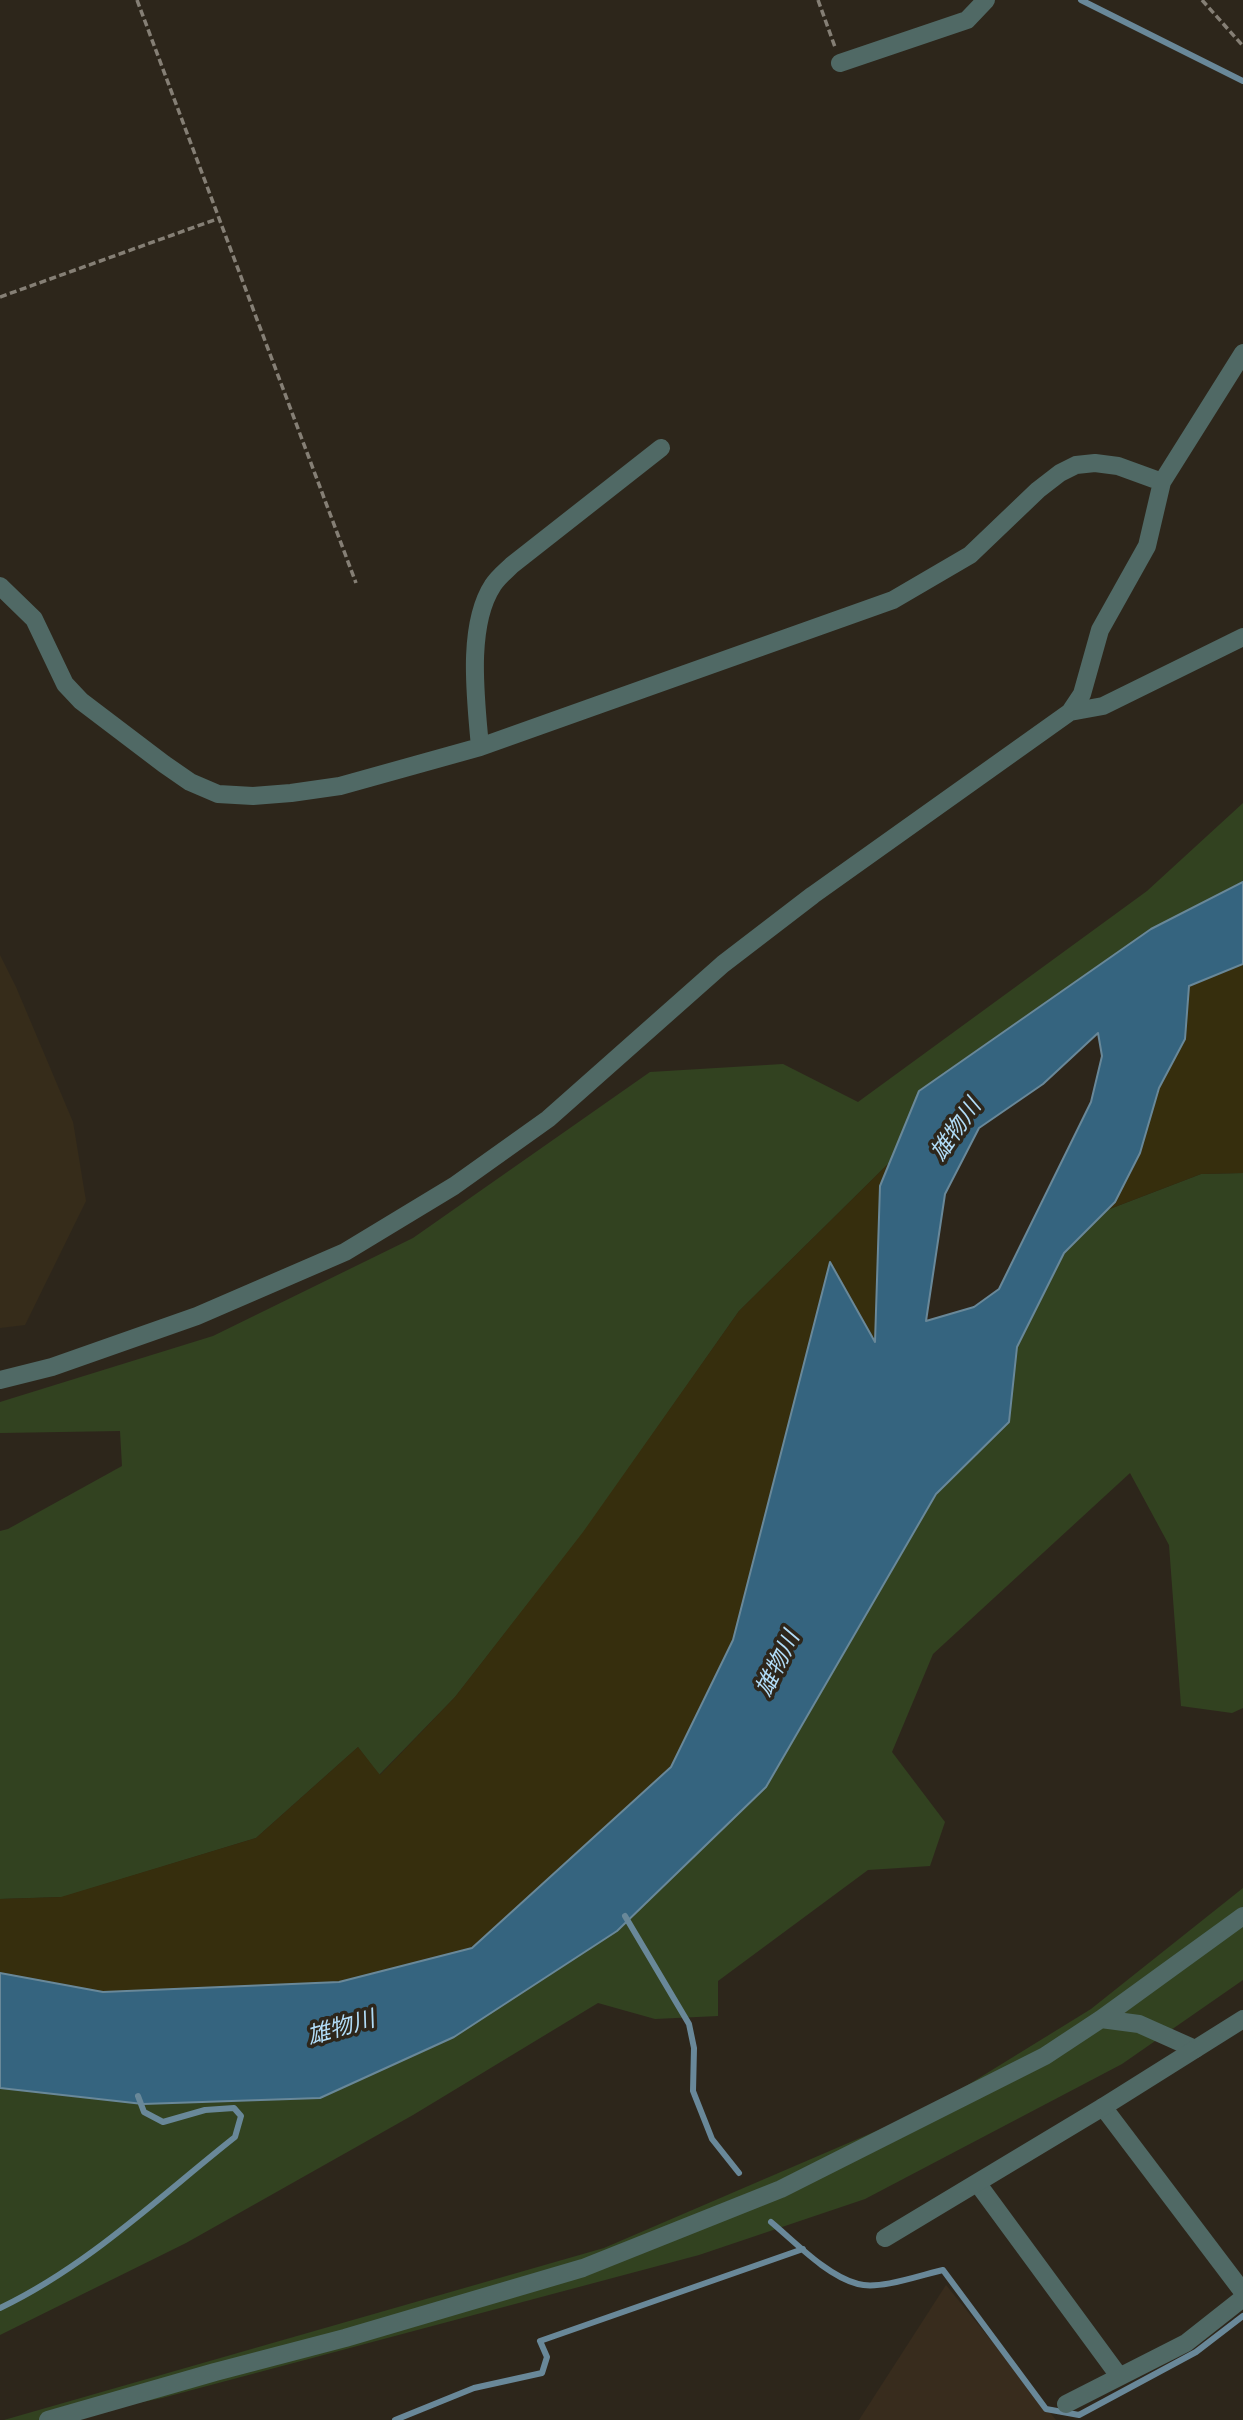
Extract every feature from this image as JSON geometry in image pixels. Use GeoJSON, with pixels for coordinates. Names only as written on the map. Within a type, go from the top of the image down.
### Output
{"type":"FeatureCollection","features":[{"type":"Feature","properties":{"kind":"street"},"geometry":{"type":"LineString","coordinates":[[840,63],[967,20],[985,0]]}},
{"type":"Feature","properties":{"kind":"street"},"geometry":{"type":"LineString","coordinates":[[0,1380],[52,1367],[197,1316],[345,1252],[454,1186],[548,1119],[723,964],[813,895],[1070,712],[1083,694],[1100,630],[1147,546],[1162,482],[1243,353]]}},
{"type":"Feature","properties":{"kind":"street"},"geometry":{"type":"LineString","coordinates":[[480,747],[475,651],[480,621],[491,588],[512,565],[661,448]]}},
{"type":"Feature","properties":{"kind":"street"},"geometry":{"type":"LineString","coordinates":[[0,586],[34,619],[65,684],[81,701],[190,782],[218,794],[253,796],[340,786],[480,747],[893,600],[970,555],[1038,491],[1060,473],[1076,465],[1095,463],[1118,466],[1162,482]]}},
{"type":"Feature","properties":{"kind":"street"},"geometry":{"type":"LineString","coordinates":[[1070,712],[1103,706],[1243,637]]}},
{"type":"Feature","properties":{"kind":"street"},"geometry":{"type":"LineString","coordinates":[[48,2420],[503,2292],[637,2248],[781,2189],[1034,2062],[1101,2019],[1243,1916]]}},
{"type":"Feature","properties":{"kind":"street"},"geometry":{"type":"LineString","coordinates":[[1101,2019],[1139,2024],[1195,2049]]}},
{"type":"Feature","properties":{"kind":"street"},"geometry":{"type":"LineString","coordinates":[[885,2238],[1103,2108],[1195,2049],[1241,2025]]}},
{"type":"Feature","properties":{"kind":"street"},"geometry":{"type":"LineString","coordinates":[[1103,2108],[1243,2292]]}},
{"type":"Feature","properties":{"kind":"street"},"geometry":{"type":"LineString","coordinates":[[978,2184],[1119,2376]]}},
{"type":"Feature","properties":{"kind":"street"},"geometry":{"type":"LineString","coordinates":[[1066,2404],[1186,2343],[1243,2298]]}},
{"type":"Feature","properties":{"kind":"path"},"geometry":{"type":"LineString","coordinates":[[136,0],[356,583]]}},
{"type":"Feature","properties":{"kind":"path"},"geometry":{"type":"LineString","coordinates":[[818,0],[840,63]]}},
{"type":"Feature","properties":{"kind":"path"},"geometry":{"type":"LineString","coordinates":[[1202,0],[1243,47]]}},
{"type":"Feature","properties":{"kind":"path"},"geometry":{"type":"LineString","coordinates":[[0,297],[218,219]]}},
{"type":"Feature","properties":{"kind":"shaded area"},"geometry":{"type":"Polygon","coordinates":[[[0,955],[73,1122],[86,1201],[25,1325],[0,1328],[0,955]]]}},
{"type":"Feature","properties":{"kind":"shaded area"},"geometry":{"type":"Polygon","coordinates":[[[946,2285],[1056,2420],[859,2420],[946,2285]]]}},
{"type":"Feature","properties":{"kind":"green space"},"geometry":{"type":"Polygon","coordinates":[[[1243,803],[1243,882],[1151,929],[919,1091],[890,1162],[739,1311],[584,1532],[455,1697],[379,1775],[358,1747],[256,1838],[63,1897],[0,1899],[0,1531],[122,1466],[120,1431],[0,1433],[0,1402],[213,1336],[413,1238],[650,1072],[783,1064],[858,1102],[1147,891],[1243,803]]]}},
{"type":"Feature","properties":{"kind":"green space"},"geometry":{"type":"Polygon","coordinates":[[[1243,1173],[1243,1708],[1232,1713],[1181,1706],[1169,1545],[1130,1473],[933,1654],[892,1752],[945,1822],[930,1866],[868,1870],[718,1981],[718,2016],[655,2019],[598,2003],[413,2115],[186,2243],[0,2335],[0,2088],[146,2104],[320,2098],[766,1787],[936,1494],[1009,1422],[1017,1347],[1064,1253],[1107,1210],[1201,1174],[1243,1173]]]}},
{"type":"Feature","properties":{"kind":"green space"},"geometry":{"type":"Polygon","coordinates":[[[1243,1888],[1243,1980],[1122,2064],[865,2199],[699,2255],[162,2398],[56,2420],[4,2420],[604,2248],[932,2107],[1091,2009],[1243,1888]]]}},
{"type":"Feature","properties":{"kind":"sand"},"geometry":{"type":"Polygon","coordinates":[[[1243,964],[1243,1173],[1201,1174],[1107,1210],[1140,1153],[1159,1088],[1185,1039],[1189,986],[1243,964]]]}},
{"type":"Feature","properties":{"kind":"sand"},"geometry":{"type":"Polygon","coordinates":[[[890,1162],[880,1186],[875,1344],[830,1263],[733,1640],[671,1767],[472,1948],[339,1982],[103,1992],[0,1973],[0,1899],[61,1897],[256,1838],[358,1747],[380,1775],[455,1697],[583,1532],[739,1311],[890,1162]]]}},
{"type":"Feature","properties":{"kind":"water","name":"雄物川"},"geometry":{"type":"Polygon","coordinates":[[[1243,882],[1243,964],[1189,986],[1185,1039],[1159,1088],[1140,1153],[1115,1202],[1064,1253],[1017,1347],[1009,1422],[936,1494],[766,1787],[617,1931],[454,2037],[320,2098],[143,2104],[0,2088],[0,1973],[103,1992],[339,1982],[472,1948],[671,1767],[733,1640],[830,1262],[875,1342],[880,1186],[919,1091],[1151,929],[1243,882]],[[1098,1033],[1043,1084],[979,1128],[945,1194],[926,1321],[974,1307],[999,1289],[1091,1102],[1102,1056],[1098,1033]]]}},
{"type":"Feature","properties":{"kind":"waterway"},"geometry":{"type":"LineString","coordinates":[[1081,0],[1243,81]]}},
{"type":"Feature","properties":{"kind":"waterway"},"geometry":{"type":"LineString","coordinates":[[625,1916],[689,2024],[694,2048],[693,2091],[712,2139],[739,2173]]}},
{"type":"Feature","properties":{"kind":"waterway"},"geometry":{"type":"LineString","coordinates":[[0,2308],[32,2291],[93,2251],[235,2137],[241,2116],[234,2108],[205,2110],[163,2122],[144,2112],[138,2096]]}},
{"type":"Feature","properties":{"kind":"waterway"},"geometry":{"type":"LineString","coordinates":[[771,2222],[823,2266],[858,2284],[889,2284],[943,2270],[1046,2409],[1079,2415],[1196,2352],[1243,2316]]}},
{"type":"Feature","properties":{"kind":"waterway"},"geometry":{"type":"LineString","coordinates":[[395,2420],[474,2388],[542,2373],[547,2357],[540,2341],[803,2249]]}}]}
